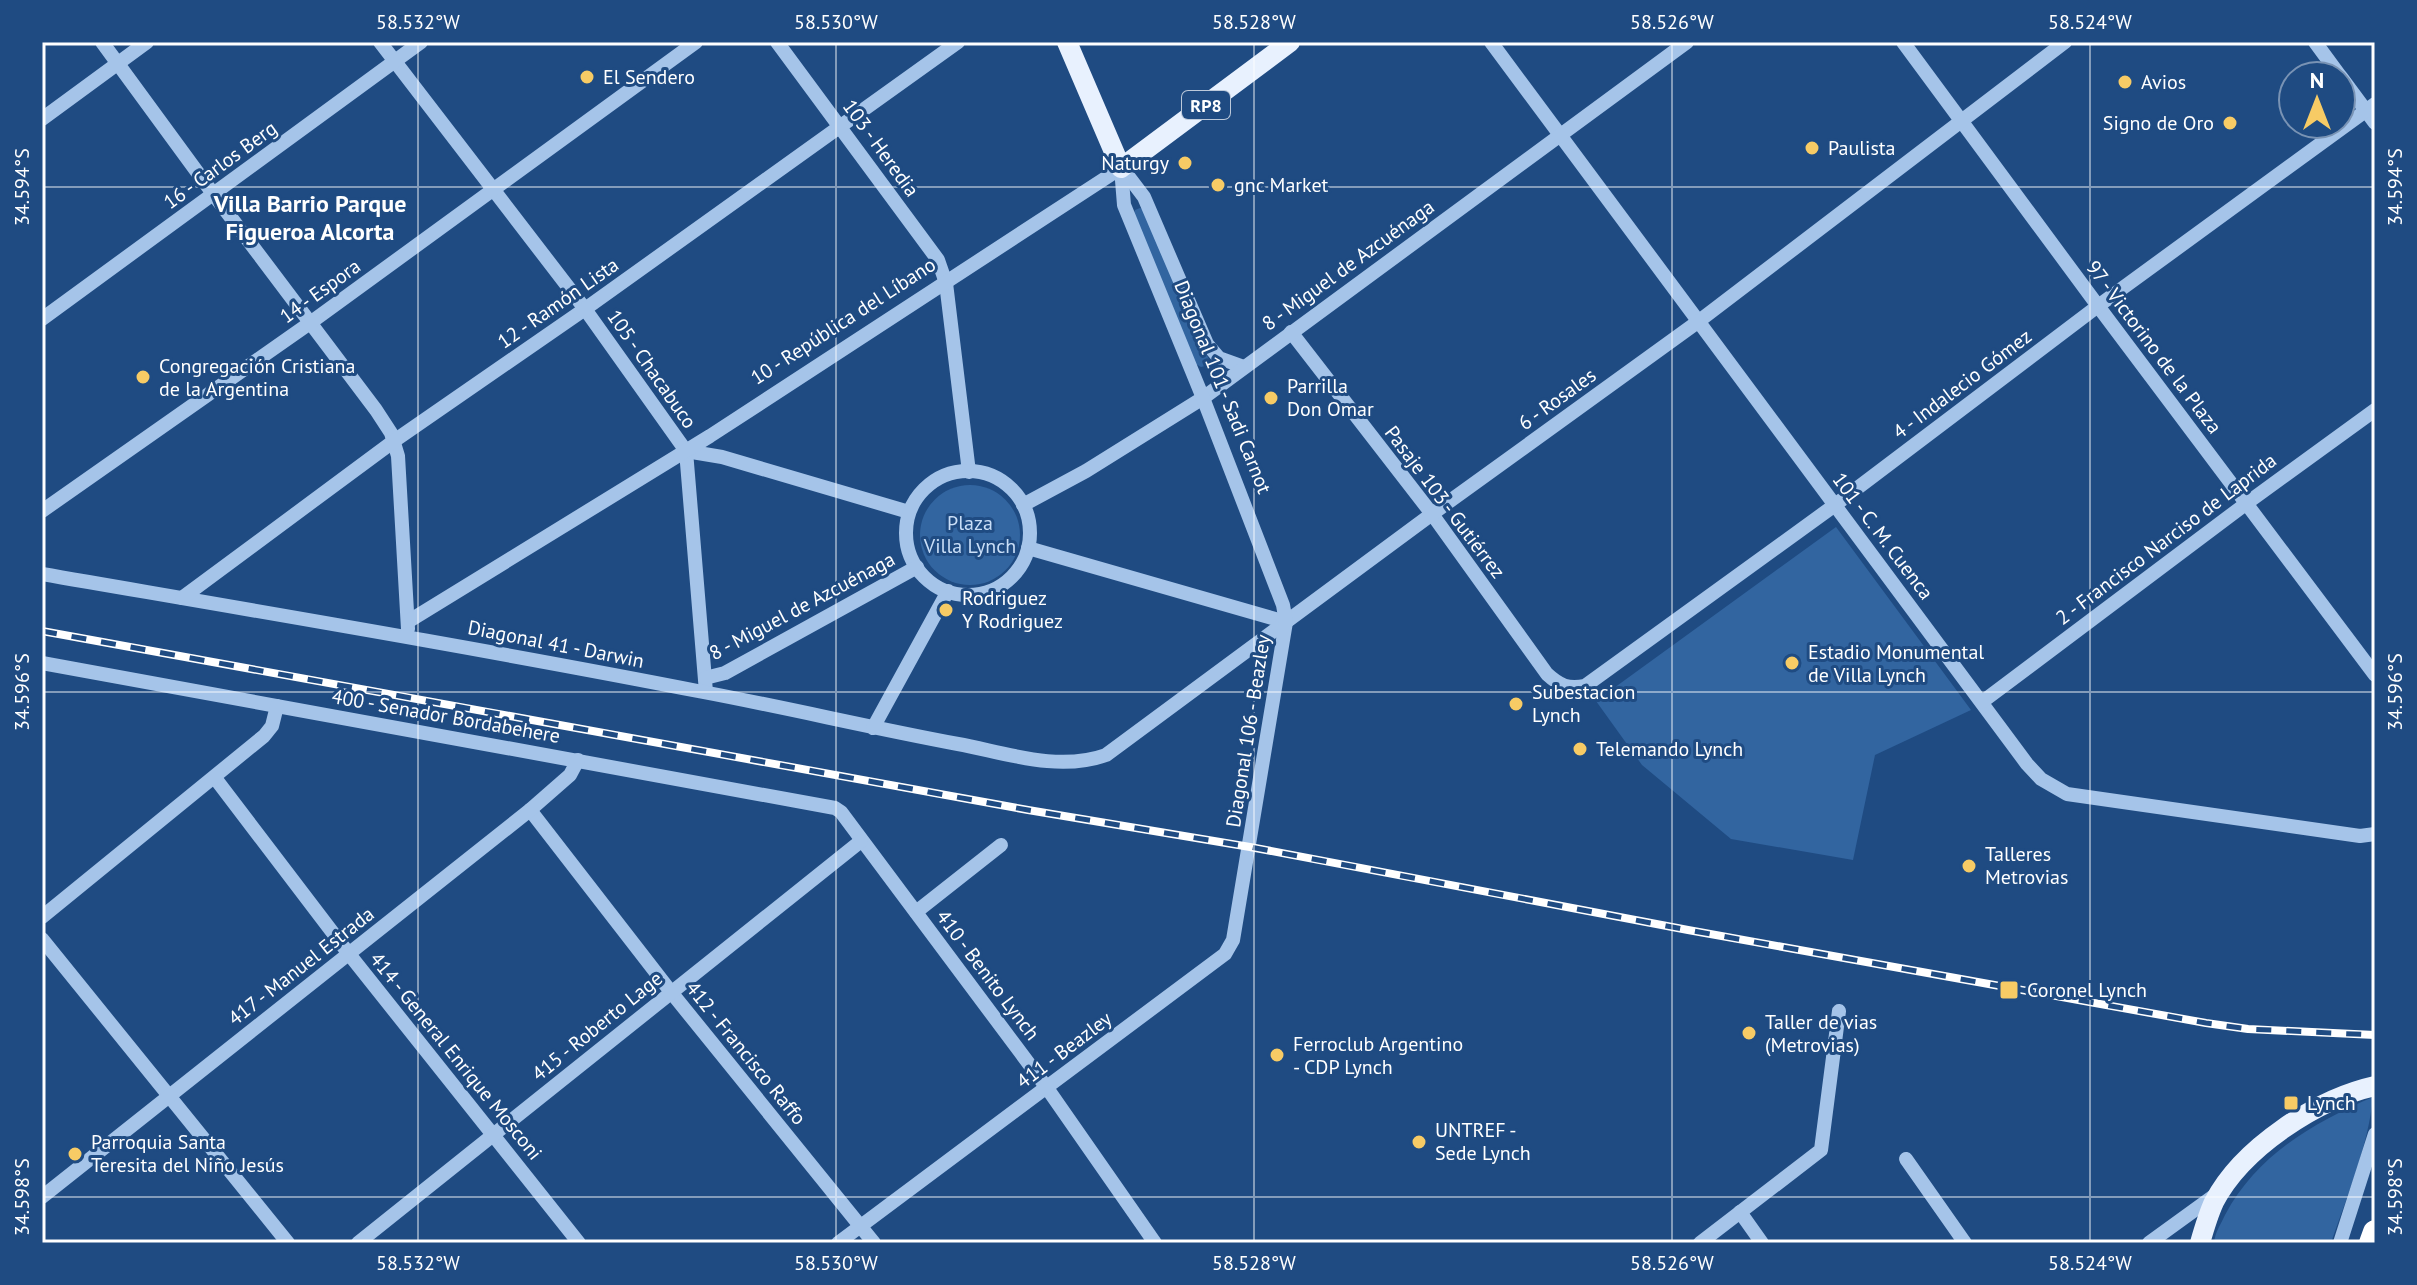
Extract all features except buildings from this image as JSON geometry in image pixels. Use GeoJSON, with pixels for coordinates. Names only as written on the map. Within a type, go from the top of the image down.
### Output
{"type":"FeatureCollection","features":[{"type":"Feature","properties":{"kind":"highway"},"geometry":{"type":"LineString","coordinates":[[2371,1243],[2375,1232]]}},
{"type":"Feature","properties":{"kind":"main road","name":"Diagonal 101 - Sadi Carnot"},"geometry":{"type":"LineString","coordinates":[[1067,42],[1121,168]]}},
{"type":"Feature","properties":{"kind":"main road","name":"10 - República del Líbano"},"geometry":{"type":"LineString","coordinates":[[1121,168],[1290,42]]}},
{"type":"Feature","properties":{"kind":"main road"},"geometry":{"type":"LineString","coordinates":[[2200,1243],[2214,1202],[2258,1150],[2298,1118],[2347,1094],[2375,1086]]}},
{"type":"Feature","properties":{"kind":"street"},"geometry":{"type":"LineString","coordinates":[[102,42],[384,420],[398,456],[408,628]]}},
{"type":"Feature","properties":{"kind":"street"},"geometry":{"type":"LineString","coordinates":[[42,119],[147,42]]}},
{"type":"Feature","properties":{"kind":"street","name":"105 - Chacabuco"},"geometry":{"type":"LineString","coordinates":[[380,42],[585,309],[686,451],[706,685]]}},
{"type":"Feature","properties":{"kind":"street","name":"16 - Carlos Berg"},"geometry":{"type":"LineString","coordinates":[[42,319],[421,42]]}},
{"type":"Feature","properties":{"kind":"street","name":"14 - Espora"},"geometry":{"type":"LineString","coordinates":[[42,511],[310,323],[696,42]]}},
{"type":"Feature","properties":{"kind":"street","name":"103 - Heredia"},"geometry":{"type":"LineString","coordinates":[[777,42],[938,260],[946,283],[969,472]]}},
{"type":"Feature","properties":{"kind":"street","name":"12 - Ramón Lista"},"geometry":{"type":"LineString","coordinates":[[182,598],[394,441],[585,309],[958,42]]}},
{"type":"Feature","properties":{"kind":"street","name":"101 - C. M. Cuenca"},"geometry":{"type":"LineString","coordinates":[[1491,42],[2041,779],[2067,794],[2360,836],[2375,834]]}},
{"type":"Feature","properties":{"kind":"street","name":"8 - Miguel de Azcuénaga"},"geometry":{"type":"LineString","coordinates":[[1023,505],[1086,471],[1203,398],[1687,42]]}},
{"type":"Feature","properties":{"kind":"street","name":"97 - Victorino de la Plaza"},"geometry":{"type":"LineString","coordinates":[[1903,42],[2375,675]]}},
{"type":"Feature","properties":{"kind":"street","name":"6 - Rosales"},"geometry":{"type":"LineString","coordinates":[[1061,763],[1076,763],[1106,755],[1699,321],[2065,42]]}},
{"type":"Feature","properties":{"kind":"street"},"geometry":{"type":"LineString","coordinates":[[2315,42],[2328,60]]}},
{"type":"Feature","properties":{"kind":"street"},"geometry":{"type":"LineString","coordinates":[[2370,108],[2375,123]]}},
{"type":"Feature","properties":{"kind":"street","name":"4 - Indalecio Gómez"},"geometry":{"type":"LineString","coordinates":[[1570,689],[1585,686],[1600,677],[1835,505],[2098,306],[2370,108]]}},
{"type":"Feature","properties":{"kind":"street","name":"10 - República del Líbano"},"geometry":{"type":"LineString","coordinates":[[408,628],[1121,168]]}},
{"type":"Feature","properties":{"kind":"street","name":"Diagonal 101 - Sadi Carnot"},"geometry":{"type":"LineString","coordinates":[[1121,168],[1144,197],[1212,353],[1244,367]]}},
{"type":"Feature","properties":{"kind":"street","name":"Diagonal 101 - Sadi Carnot"},"geometry":{"type":"LineString","coordinates":[[1121,168],[1124,205],[1203,398],[1283,605],[1286,622]]}},
{"type":"Feature","properties":{"kind":"street","name":"Pasaje 103 - Gutiérrez"},"geometry":{"type":"LineString","coordinates":[[1291,332],[1432,514],[1547,674],[1557,684],[1570,689]]}},
{"type":"Feature","properties":{"kind":"street","name":"2 - Francisco Narciso de Laprida"},"geometry":{"type":"LineString","coordinates":[[1982,702],[2375,410]]}},
{"type":"Feature","properties":{"kind":"street"},"geometry":{"type":"LineString","coordinates":[[686,451],[722,457],[909,512]]}},
{"type":"Feature","properties":{"kind":"street"},"geometry":{"type":"LineString","coordinates":[[969,472],[997,479],[1012,490],[1023,505],[1030,533],[1028,548],[1018,569],[997,588],[969,595],[948,591],[925,578],[907,548],[909,512],[928,486],[944,476],[969,472]]}},
{"type":"Feature","properties":{"kind":"street"},"geometry":{"type":"LineString","coordinates":[[1028,548],[1286,622]]}},
{"type":"Feature","properties":{"kind":"street","name":"8 - Miguel de Azcuénaga"},"geometry":{"type":"LineString","coordinates":[[706,685],[917,567]]}},
{"type":"Feature","properties":{"kind":"street","name":"Diagonal 41 - Darwin"},"geometry":{"type":"LineString","coordinates":[[42,574],[182,598],[408,628],[706,685],[873,728],[1061,763]]}},
{"type":"Feature","properties":{"kind":"street"},"geometry":{"type":"LineString","coordinates":[[873,728],[948,591]]}},
{"type":"Feature","properties":{"kind":"street","name":"Diagonal 106 - Beazley"},"geometry":{"type":"LineString","coordinates":[[1250,847],[1286,622]]}},
{"type":"Feature","properties":{"kind":"street","name":"400 - Senador Bordabehere"},"geometry":{"type":"LineString","coordinates":[[42,663],[578,760],[835,808],[841,812]]}},
{"type":"Feature","properties":{"kind":"street"},"geometry":{"type":"LineString","coordinates":[[42,917],[264,736],[272,726],[277,706]]}},
{"type":"Feature","properties":{"kind":"street","name":"417 - Manuel Estrada"},"geometry":{"type":"LineString","coordinates":[[42,1197],[530,810],[570,775],[578,760]]}},
{"type":"Feature","properties":{"kind":"street","name":"414 - General Enrique Mosconi"},"geometry":{"type":"LineString","coordinates":[[215,778],[349,954],[579,1243]]}},
{"type":"Feature","properties":{"kind":"street","name":"412 - Francisco Raffo"},"geometry":{"type":"LineString","coordinates":[[530,810],[671,992],[874,1243]]}},
{"type":"Feature","properties":{"kind":"street","name":"410 - Benito Lynch"},"geometry":{"type":"LineString","coordinates":[[841,812],[1047,1088],[1155,1243]]}},
{"type":"Feature","properties":{"kind":"street","name":"415 - Roberto Lage"},"geometry":{"type":"LineString","coordinates":[[358,1243],[861,841]]}},
{"type":"Feature","properties":{"kind":"street"},"geometry":{"type":"LineString","coordinates":[[916,912],[1001,845]]}},
{"type":"Feature","properties":{"kind":"street","name":"411 - Beazley"},"geometry":{"type":"LineString","coordinates":[[838,1243],[1225,954],[1233,940],[1250,847]]}},
{"type":"Feature","properties":{"kind":"street"},"geometry":{"type":"LineString","coordinates":[[42,939],[288,1243]]}},
{"type":"Feature","properties":{"kind":"street"},"geometry":{"type":"LineString","coordinates":[[1700,1243],[1821,1150],[1839,1011]]}},
{"type":"Feature","properties":{"kind":"street"},"geometry":{"type":"LineString","coordinates":[[2340,1243],[2375,1134]]}},
{"type":"Feature","properties":{"kind":"street"},"geometry":{"type":"LineString","coordinates":[[1906,1159],[1965,1243]]}},
{"type":"Feature","properties":{"kind":"street"},"geometry":{"type":"LineString","coordinates":[[2149,1243],[2222,1190]]}},
{"type":"Feature","properties":{"kind":"street"},"geometry":{"type":"LineString","coordinates":[[1740,1212],[1762,1243]]}},
{"type":"Feature","properties":{"kind":"green space"},"geometry":{"type":"Polygon","coordinates":[[[1135,210],[1145,210],[1209,360],[1205,366],[1194,363],[1133,216],[1135,210]]]}},
{"type":"Feature","properties":{"kind":"green space","name":"Plaza Villa Lynch"},"geometry":{"type":"Polygon","coordinates":[[[970,485],[998,493],[1012,507],[1020,535],[1012,563],[998,577],[970,585],[942,577],[928,563],[920,535],[928,507],[942,493],[970,485]]]}},
{"type":"Feature","properties":{"kind":"green space","name":"Estadio Monumental de Villa Lynch"},"geometry":{"type":"Polygon","coordinates":[[[1836,527],[1971,710],[1875,755],[1853,860],[1731,839],[1642,765],[1596,701],[1836,527]]]}},
{"type":"Feature","properties":{"kind":"green space"},"geometry":{"type":"Polygon","coordinates":[[[2373,1097],[2362,1153],[2331,1243],[2214,1243],[2218,1228],[2238,1194],[2270,1158],[2308,1130],[2373,1097]]]}},
{"type":"Feature","properties":{"kind":"railway"},"geometry":{"type":"LineString","coordinates":[[42,631],[1028,810],[1250,847],[2206,1023],[2248,1029],[2375,1035]]}},
{"type":"Feature","properties":{"kind":"place","name":"El Sendero"},"geometry":{"type":"Point","coordinates":[587,77]}},
{"type":"Feature","properties":{"kind":"place","name":"Avios"},"geometry":{"type":"Point","coordinates":[2125,82]}},
{"type":"Feature","properties":{"kind":"place","name":"Signo de Oro"},"geometry":{"type":"Point","coordinates":[2230,123]}},
{"type":"Feature","properties":{"kind":"place","name":"Paulista"},"geometry":{"type":"Point","coordinates":[1812,148]}},
{"type":"Feature","properties":{"kind":"place","name":"Naturgy"},"geometry":{"type":"Point","coordinates":[1185,163]}},
{"type":"Feature","properties":{"kind":"place","name":"gnc Market"},"geometry":{"type":"Point","coordinates":[1218,185]}},
{"type":"Feature","properties":{"kind":"place","name":"Congregación Cristiana de la Argentina"},"geometry":{"type":"Point","coordinates":[143,377]}},
{"type":"Feature","properties":{"kind":"place","name":"Parrilla Don Omar"},"geometry":{"type":"Point","coordinates":[1271,398]}},
{"type":"Feature","properties":{"kind":"place","name":"Rodriguez Y Rodriguez"},"geometry":{"type":"Point","coordinates":[946,610]}},
{"type":"Feature","properties":{"kind":"place","name":"Estadio Monumental de Villa Lynch"},"geometry":{"type":"Point","coordinates":[1792,663]}},
{"type":"Feature","properties":{"kind":"place","name":"Subestacion Lynch"},"geometry":{"type":"Point","coordinates":[1516,704]}},
{"type":"Feature","properties":{"kind":"place","name":"Telemando Lynch"},"geometry":{"type":"Point","coordinates":[1580,749]}},
{"type":"Feature","properties":{"kind":"place","name":"Talleres Metrovias"},"geometry":{"type":"Point","coordinates":[1969,866]}},
{"type":"Feature","properties":{"kind":"place","name":"Coronel Lynch"},"geometry":{"type":"Point","coordinates":[2009,990]}},
{"type":"Feature","properties":{"kind":"place","name":"Taller de vias (Metrovias)"},"geometry":{"type":"Point","coordinates":[1749,1033]}},
{"type":"Feature","properties":{"kind":"place","name":"Ferroclub Argentino - CDP Lynch"},"geometry":{"type":"Point","coordinates":[1277,1055]}},
{"type":"Feature","properties":{"kind":"place","name":"Lynch"},"geometry":{"type":"Point","coordinates":[2291,1103]}},
{"type":"Feature","properties":{"kind":"place","name":"UNTREF - Sede Lynch"},"geometry":{"type":"Point","coordinates":[1419,1142]}},
{"type":"Feature","properties":{"kind":"place","name":"Parroquia Santa Teresita del Niño Jesús"},"geometry":{"type":"Point","coordinates":[75,1154]}},
{"type":"Feature","properties":{"kind":"district","name":"Villa Barrio Parque Figueroa Alcorta"},"geometry":{"type":"Point","coordinates":[310,217]}}]}
